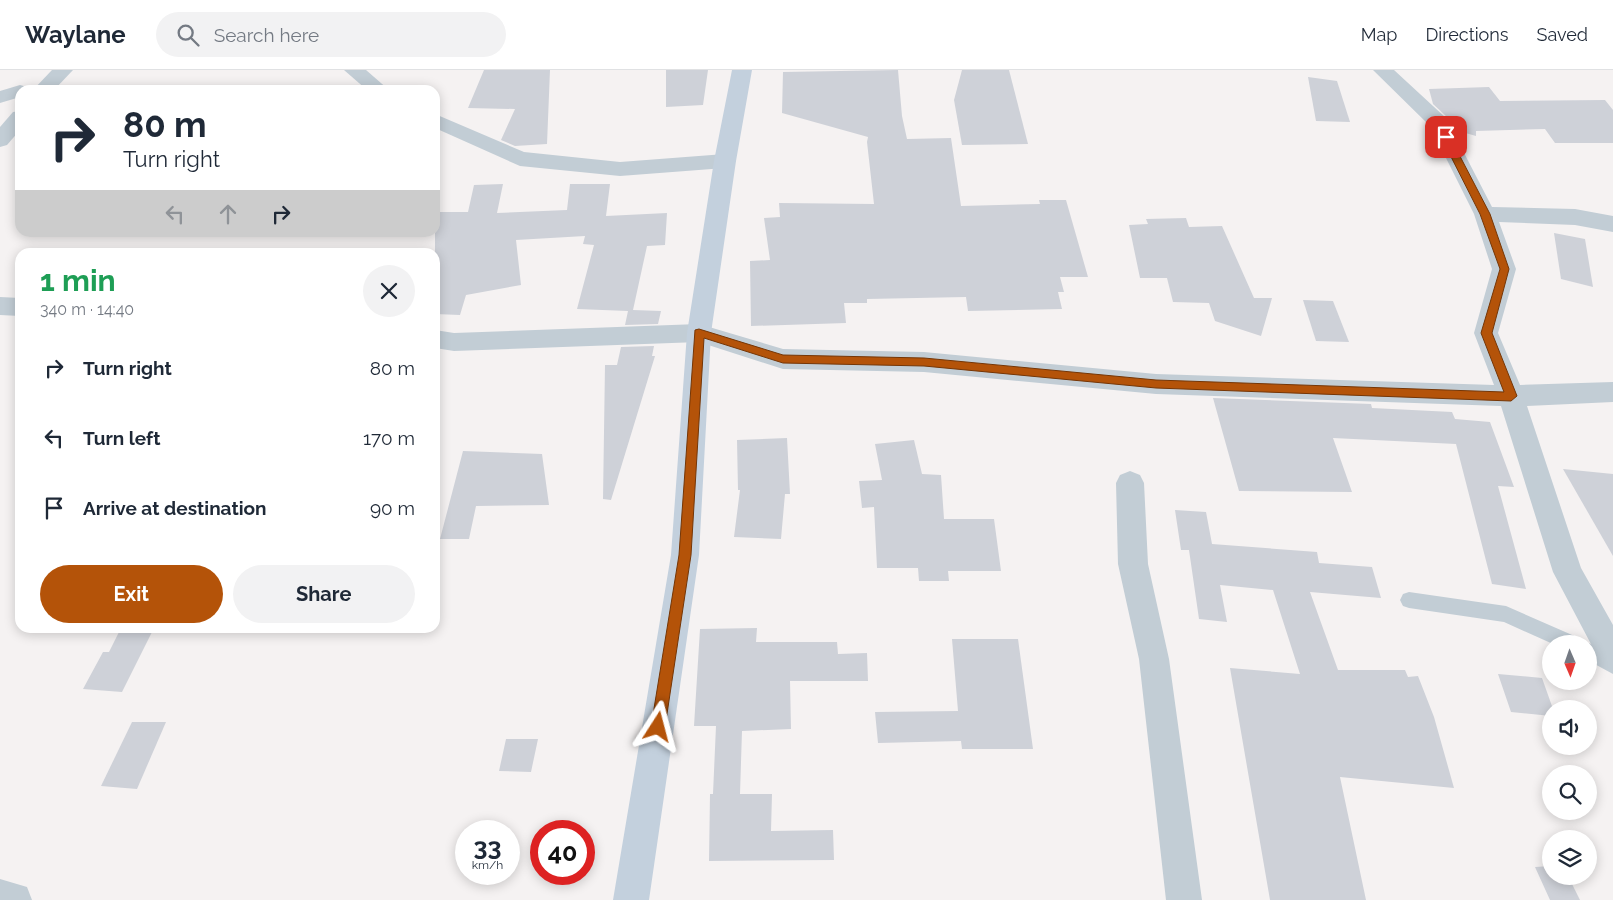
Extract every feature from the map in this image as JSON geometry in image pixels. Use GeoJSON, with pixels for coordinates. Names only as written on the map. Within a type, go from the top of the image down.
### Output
{"type":"FeatureCollection","features":[{"type":"Feature","properties":{"kind":"street"},"geometry":{"type":"LineString","coordinates":[[354,70],[373,85]]}},
{"type":"Feature","properties":{"kind":"street"},"geometry":{"type":"LineString","coordinates":[[631,900],[685,555],[699,333],[725,161],[742,70]]}},
{"type":"Feature","properties":{"kind":"street"},"geometry":{"type":"LineString","coordinates":[[1383,70],[1439,123],[1485,214],[1504,269],[1486,333],[1511,396],[1568,572],[1613,655]]}},
{"type":"Feature","properties":{"kind":"street"},"geometry":{"type":"LineString","coordinates":[[40,85],[52,81]]}},
{"type":"Feature","properties":{"kind":"street"},"geometry":{"type":"LineString","coordinates":[[0,97],[15,92]]}},
{"type":"Feature","properties":{"kind":"street"},"geometry":{"type":"LineString","coordinates":[[440,122],[520,158],[620,169],[725,161]]}},
{"type":"Feature","properties":{"kind":"street"},"geometry":{"type":"LineString","coordinates":[[0,140],[15,123]]}},
{"type":"Feature","properties":{"kind":"street"},"geometry":{"type":"LineString","coordinates":[[1485,214],[1575,217],[1613,224]]}},
{"type":"Feature","properties":{"kind":"street"},"geometry":{"type":"LineString","coordinates":[[0,306],[15,307]]}},
{"type":"Feature","properties":{"kind":"street"},"geometry":{"type":"LineString","coordinates":[[440,339],[454,342],[699,333],[783,359],[924,362],[1156,384],[1511,396],[1613,392]]}},
{"type":"Feature","properties":{"kind":"street"},"geometry":{"type":"LineString","coordinates":[[1130,483],[1133,564],[1154,659],[1184,900]]}},
{"type":"Feature","properties":{"kind":"street"},"geometry":{"type":"LineString","coordinates":[[1584,601],[1613,610]]}},
{"type":"Feature","properties":{"kind":"street"},"geometry":{"type":"LineString","coordinates":[[0,897],[14,900]]}},
{"type":"Feature","properties":{"kind":"lane"},"geometry":{"type":"LineString","coordinates":[[1409,600],[1506,614],[1553,635]]}},
{"type":"Feature","properties":{"kind":"lane"},"geometry":{"type":"LineString","coordinates":[[1598,657],[1613,665]]}},
{"type":"Feature","properties":{"kind":"building"},"geometry":{"type":"Polygon","coordinates":[[[484,70],[550,70],[547,144],[515,146],[501,140],[515,109],[468,108],[484,70]]]}},
{"type":"Feature","properties":{"kind":"building"},"geometry":{"type":"Polygon","coordinates":[[[666,70],[708,70],[703,105],[666,107],[666,70]]]}},
{"type":"Feature","properties":{"kind":"building"},"geometry":{"type":"Polygon","coordinates":[[[898,70],[902,116],[907,139],[951,138],[961,206],[1040,204],[1039,200],[1066,200],[1088,277],[1060,277],[1064,292],[1058,292],[1062,309],[968,311],[966,297],[867,299],[867,303],[844,303],[846,323],[751,326],[750,261],[770,260],[764,218],[780,217],[779,203],[874,204],[868,137],[782,113],[783,72],[898,70]]]}},
{"type":"Feature","properties":{"kind":"building"},"geometry":{"type":"Polygon","coordinates":[[[962,70],[1009,70],[1028,144],[962,145],[954,100],[962,70]]]}},
{"type":"Feature","properties":{"kind":"building"},"geometry":{"type":"Polygon","coordinates":[[[1308,77],[1337,81],[1350,122],[1316,121],[1308,77]]]}},
{"type":"Feature","properties":{"kind":"building"},"geometry":{"type":"Polygon","coordinates":[[[1489,87],[1500,101],[1605,100],[1613,110],[1613,143],[1555,143],[1545,129],[1476,131],[1476,136],[1455,130],[1447,117],[1433,104],[1429,89],[1489,87]]]}},
{"type":"Feature","properties":{"kind":"building"},"geometry":{"type":"Polygon","coordinates":[[[503,184],[497,213],[567,210],[570,184],[610,184],[606,216],[667,213],[665,245],[647,246],[633,310],[661,311],[658,324],[625,325],[628,311],[577,309],[594,245],[583,244],[585,236],[516,240],[521,285],[466,295],[460,315],[440,314],[440,248],[435,248],[435,237],[440,237],[440,212],[468,212],[474,185],[503,184]]]}},
{"type":"Feature","properties":{"kind":"building"},"geometry":{"type":"Polygon","coordinates":[[[1186,218],[1189,227],[1222,226],[1254,298],[1272,298],[1261,336],[1215,321],[1209,303],[1173,302],[1167,278],[1140,278],[1129,225],[1148,224],[1146,219],[1186,218]]]}},
{"type":"Feature","properties":{"kind":"building"},"geometry":{"type":"Polygon","coordinates":[[[1554,233],[1585,239],[1593,287],[1561,279],[1554,233]]]}},
{"type":"Feature","properties":{"kind":"building"},"geometry":{"type":"Polygon","coordinates":[[[1303,300],[1333,301],[1349,342],[1316,341],[1303,300]]]}},
{"type":"Feature","properties":{"kind":"building"},"geometry":{"type":"Polygon","coordinates":[[[654,346],[652,356],[655,356],[611,500],[603,499],[605,365],[617,365],[621,347],[654,346]]]}},
{"type":"Feature","properties":{"kind":"building"},"geometry":{"type":"Polygon","coordinates":[[[1213,398],[1371,404],[1372,408],[1452,412],[1455,419],[1490,422],[1514,487],[1498,486],[1526,589],[1492,584],[1456,444],[1333,438],[1352,492],[1239,491],[1213,398]]]}},
{"type":"Feature","properties":{"kind":"building"},"geometry":{"type":"Polygon","coordinates":[[[787,438],[790,494],[785,494],[781,539],[734,537],[740,490],[738,490],[737,440],[787,438]]]}},
{"type":"Feature","properties":{"kind":"building"},"geometry":{"type":"Polygon","coordinates":[[[914,440],[922,474],[941,475],[944,519],[994,519],[1001,571],[948,571],[949,581],[919,581],[918,568],[877,568],[874,507],[862,508],[859,481],[882,480],[875,444],[914,440]]]}},
{"type":"Feature","properties":{"kind":"building"},"geometry":{"type":"Polygon","coordinates":[[[463,451],[542,454],[549,505],[476,506],[469,539],[440,539],[463,451]]]}},
{"type":"Feature","properties":{"kind":"building"},"geometry":{"type":"Polygon","coordinates":[[[1563,469],[1613,474],[1613,556],[1563,469]]]}},
{"type":"Feature","properties":{"kind":"building"},"geometry":{"type":"Polygon","coordinates":[[[1175,510],[1206,512],[1212,544],[1317,552],[1319,563],[1372,567],[1381,598],[1310,592],[1338,670],[1405,670],[1408,677],[1418,676],[1434,717],[1454,788],[1340,777],[1366,900],[1270,900],[1230,668],[1300,674],[1273,590],[1220,585],[1227,622],[1199,619],[1189,550],[1181,550],[1175,510]]]}},
{"type":"Feature","properties":{"kind":"building"},"geometry":{"type":"Polygon","coordinates":[[[757,628],[756,642],[837,642],[838,654],[867,653],[868,681],[790,681],[791,729],[742,731],[740,794],[772,794],[771,831],[833,830],[834,860],[709,861],[710,794],[713,794],[716,726],[694,726],[700,629],[757,628]]]}},
{"type":"Feature","properties":{"kind":"building"},"geometry":{"type":"Polygon","coordinates":[[[118,633],[152,633],[122,692],[83,689],[103,652],[109,652],[118,633]]]}},
{"type":"Feature","properties":{"kind":"building"},"geometry":{"type":"Polygon","coordinates":[[[952,639],[1018,639],[1033,749],[962,749],[961,741],[878,743],[875,712],[958,711],[952,639]]]}},
{"type":"Feature","properties":{"kind":"building"},"geometry":{"type":"Polygon","coordinates":[[[1498,674],[1542,678],[1542,690],[1546,690],[1550,700],[1542,700],[1542,715],[1511,712],[1498,674]]]}},
{"type":"Feature","properties":{"kind":"building"},"geometry":{"type":"Polygon","coordinates":[[[132,722],[166,722],[137,789],[101,786],[132,722]]]}},
{"type":"Feature","properties":{"kind":"building"},"geometry":{"type":"Polygon","coordinates":[[[506,739],[538,739],[531,772],[499,771],[506,739]]]}},
{"type":"Feature","properties":{"kind":"building"},"geometry":{"type":"Polygon","coordinates":[[[1535,867],[1542,867],[1542,882],[1535,867]]]}},
{"type":"Feature","properties":{"kind":"building"},"geometry":{"type":"Polygon","coordinates":[[[1543,885],[1572,885],[1580,900],[1550,900],[1543,885]]]}},
{"type":"Feature","properties":{"kind":"route"},"geometry":{"type":"LineString","coordinates":[[658,727],[685,555],[699,333],[783,359],[924,362],[1156,384],[1511,396],[1486,333],[1504,269],[1485,214],[1459,166],[1446,137]]}}]}
